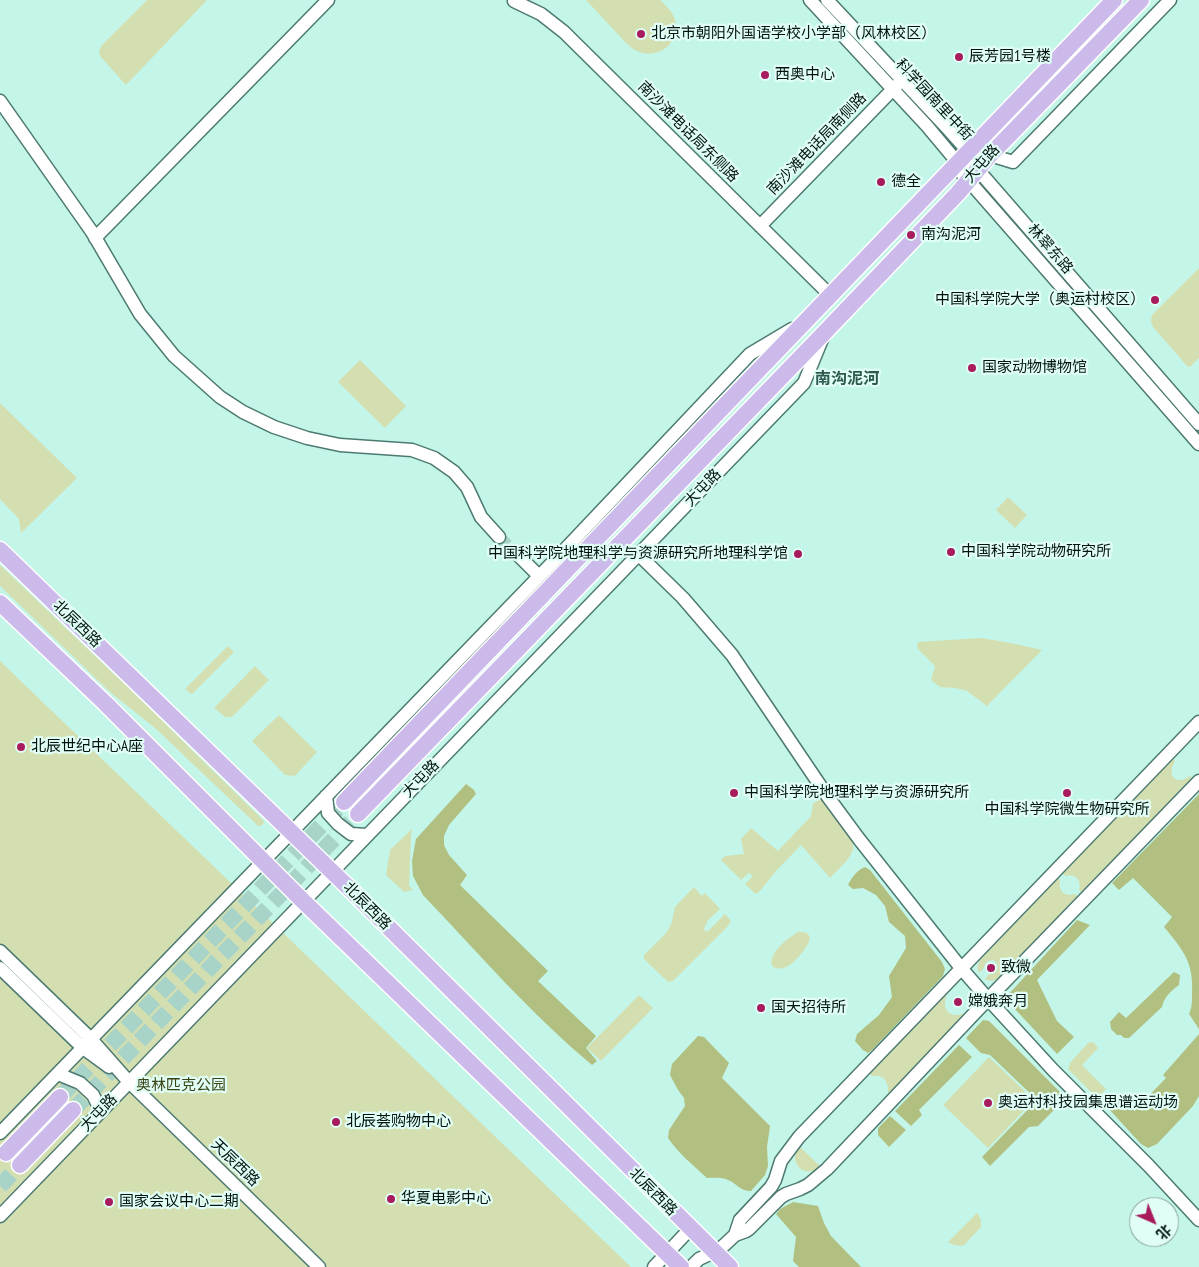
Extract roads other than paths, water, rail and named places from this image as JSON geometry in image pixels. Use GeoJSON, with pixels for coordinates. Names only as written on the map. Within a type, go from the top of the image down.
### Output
{"type":"FeatureCollection","features":[{"type":"Feature","properties":{"kind":"main road","name":"大屯路"},"geometry":{"type":"LineString","coordinates":[[344,802],[1114,0]]}},
{"type":"Feature","properties":{"kind":"main road","name":"大屯路"},"geometry":{"type":"LineString","coordinates":[[358,814],[954,197],[977,169],[1141,0]]}},
{"type":"Feature","properties":{"kind":"main road"},"geometry":{"type":"LineString","coordinates":[[962,159],[977,169]]}},
{"type":"Feature","properties":{"kind":"main road","name":"北辰西路"},"geometry":{"type":"LineString","coordinates":[[0,550],[271,812],[730,1267]]}},
{"type":"Feature","properties":{"kind":"main road"},"geometry":{"type":"LineString","coordinates":[[0,603],[105,703],[303,901],[680,1267]]}},
{"type":"Feature","properties":{"kind":"main road"},"geometry":{"type":"LineString","coordinates":[[6,1152],[60,1097]]}},
{"type":"Feature","properties":{"kind":"main road","name":"大屯路"},"geometry":{"type":"LineString","coordinates":[[20,1165],[73,1110]]}},
{"type":"Feature","properties":{"kind":"street"},"geometry":{"type":"LineString","coordinates":[[95,238],[328,0]]}},
{"type":"Feature","properties":{"kind":"street"},"geometry":{"type":"LineString","coordinates":[[810,0],[895,87]]}},
{"type":"Feature","properties":{"kind":"street","name":"科学园南里中街"},"geometry":{"type":"LineString","coordinates":[[818,0],[962,159]]}},
{"type":"Feature","properties":{"kind":"street"},"geometry":{"type":"LineString","coordinates":[[828,0],[948,129],[962,159]]}},
{"type":"Feature","properties":{"kind":"street"},"geometry":{"type":"LineString","coordinates":[[977,169],[1013,162],[1170,0]]}},
{"type":"Feature","properties":{"kind":"street","name":"南沙滩电话局东侧路"},"geometry":{"type":"LineString","coordinates":[[514,1],[541,14],[564,32],[831,296]]}},
{"type":"Feature","properties":{"kind":"street","name":"南沙滩电话局南侧路"},"geometry":{"type":"LineString","coordinates":[[760,226],[895,87]]}},
{"type":"Feature","properties":{"kind":"street"},"geometry":{"type":"LineString","coordinates":[[0,101],[95,238],[140,314],[174,356],[220,397],[243,412],[274,427],[307,438],[340,445],[412,450],[434,458],[454,472],[468,486],[481,517],[499,537]]}},
{"type":"Feature","properties":{"kind":"street","name":"林翠东路"},"geometry":{"type":"LineString","coordinates":[[977,169],[1199,424]]}},
{"type":"Feature","properties":{"kind":"street","name":"林翠东路"},"geometry":{"type":"LineString","coordinates":[[977,169],[1199,444]]}},
{"type":"Feature","properties":{"kind":"street","name":"大屯路"},"geometry":{"type":"LineString","coordinates":[[0,1133],[539,576],[750,354],[805,322]]}},
{"type":"Feature","properties":{"kind":"street","name":"大屯路"},"geometry":{"type":"LineString","coordinates":[[0,1216],[804,383],[826,330]]}},
{"type":"Feature","properties":{"kind":"street"},"geometry":{"type":"LineString","coordinates":[[638,554],[683,598],[732,655],[828,797],[859,839],[988,999],[1199,1220]]}},
{"type":"Feature","properties":{"kind":"street"},"geometry":{"type":"LineString","coordinates":[[519,556],[539,576]]}},
{"type":"Feature","properties":{"kind":"street"},"geometry":{"type":"LineString","coordinates":[[735,1235],[740,1220],[776,1180],[781,1161],[799,1137],[1199,722]]}},
{"type":"Feature","properties":{"kind":"street"},"geometry":{"type":"LineString","coordinates":[[691,1267],[699,1259],[720,1248],[735,1235],[749,1229],[771,1206],[786,1194],[800,1189],[818,1178],[1199,781]]}},
{"type":"Feature","properties":{"kind":"street"},"geometry":{"type":"LineString","coordinates":[[326,796],[328,813],[338,824],[351,834],[368,835]]}},
{"type":"Feature","properties":{"kind":"street","name":"天辰西路"},"geometry":{"type":"LineString","coordinates":[[0,951],[87,1043]]}},
{"type":"Feature","properties":{"kind":"street","name":"天辰西路"},"geometry":{"type":"LineString","coordinates":[[0,968],[129,1082],[319,1267]]}},
{"type":"Feature","properties":{"kind":"street"},"geometry":{"type":"LineString","coordinates":[[58,1074],[80,1083],[93,1095],[101,1111]]}},
{"type":"Feature","properties":{"kind":"street"},"geometry":{"type":"LineString","coordinates":[[779,1168],[786,1180],[800,1189]]}},
{"type":"Feature","properties":{"kind":"street"},"geometry":{"type":"LineString","coordinates":[[654,1267],[690,1229]]}},
{"type":"Feature","properties":{"kind":"tunnel"},"geometry":{"type":"LineString","coordinates":[[499,537],[519,556]]}},
{"type":"Feature","properties":{"kind":"tunnel"},"geometry":{"type":"LineString","coordinates":[[60,1097],[344,802]]}},
{"type":"Feature","properties":{"kind":"tunnel"},"geometry":{"type":"LineString","coordinates":[[73,1110],[358,814]]}},
{"type":"Feature","properties":{"kind":"tunnel"},"geometry":{"type":"LineString","coordinates":[[0,1186],[20,1165]]}},
{"type":"Feature","properties":{"kind":"place","name":"北京市朝阳外国语学校小学部（风林校区）"},"geometry":{"type":"Point","coordinates":[641,34]}},
{"type":"Feature","properties":{"kind":"place","name":"辰芳园1号楼"},"geometry":{"type":"Point","coordinates":[959,57]}},
{"type":"Feature","properties":{"kind":"place","name":"西奥中心"},"geometry":{"type":"Point","coordinates":[765,75]}},
{"type":"Feature","properties":{"kind":"place","name":"德全"},"geometry":{"type":"Point","coordinates":[881,182]}},
{"type":"Feature","properties":{"kind":"place","name":"南沟泥河"},"geometry":{"type":"Point","coordinates":[911,235]}},
{"type":"Feature","properties":{"kind":"place","name":"中国科学院大学（奥运村校区）"},"geometry":{"type":"Point","coordinates":[1155,300]}},
{"type":"Feature","properties":{"kind":"place","name":"国家动物博物馆"},"geometry":{"type":"Point","coordinates":[972,368]}},
{"type":"Feature","properties":{"kind":"place","name":"中国科学院动物研究所"},"geometry":{"type":"Point","coordinates":[951,552]}},
{"type":"Feature","properties":{"kind":"place","name":"中国科学院地理科学与资源研究所地理科学馆"},"geometry":{"type":"Point","coordinates":[798,554]}},
{"type":"Feature","properties":{"kind":"place","name":"北辰世纪中心A座"},"geometry":{"type":"Point","coordinates":[21,747]}},
{"type":"Feature","properties":{"kind":"place","name":"中国科学院地理科学与资源研究所"},"geometry":{"type":"Point","coordinates":[734,793]}},
{"type":"Feature","properties":{"kind":"place","name":"中国科学院微生物研究所"},"geometry":{"type":"Point","coordinates":[1067,793]}},
{"type":"Feature","properties":{"kind":"place","name":"致微"},"geometry":{"type":"Point","coordinates":[991,968]}},
{"type":"Feature","properties":{"kind":"place","name":"嫦娥奔月"},"geometry":{"type":"Point","coordinates":[958,1002]}},
{"type":"Feature","properties":{"kind":"place","name":"国天招待所"},"geometry":{"type":"Point","coordinates":[761,1008]}},
{"type":"Feature","properties":{"kind":"place","name":"奥运村科技园集思谱运动场"},"geometry":{"type":"Point","coordinates":[988,1103]}},
{"type":"Feature","properties":{"kind":"place","name":"北辰荟购物中心"},"geometry":{"type":"Point","coordinates":[336,1122]}},
{"type":"Feature","properties":{"kind":"place","name":"华夏电影中心"},"geometry":{"type":"Point","coordinates":[391,1199]}},
{"type":"Feature","properties":{"kind":"place","name":"国家会议中心二期"},"geometry":{"type":"Point","coordinates":[109,1202]}},
{"type":"Feature","properties":{"kind":"district","name":"南沟泥河"},"geometry":{"type":"Point","coordinates":[847,379]}},
{"type":"Feature","properties":{"kind":"park label","name":"奥林匹克公园"},"geometry":{"type":"Point","coordinates":[181,1086]}}]}
